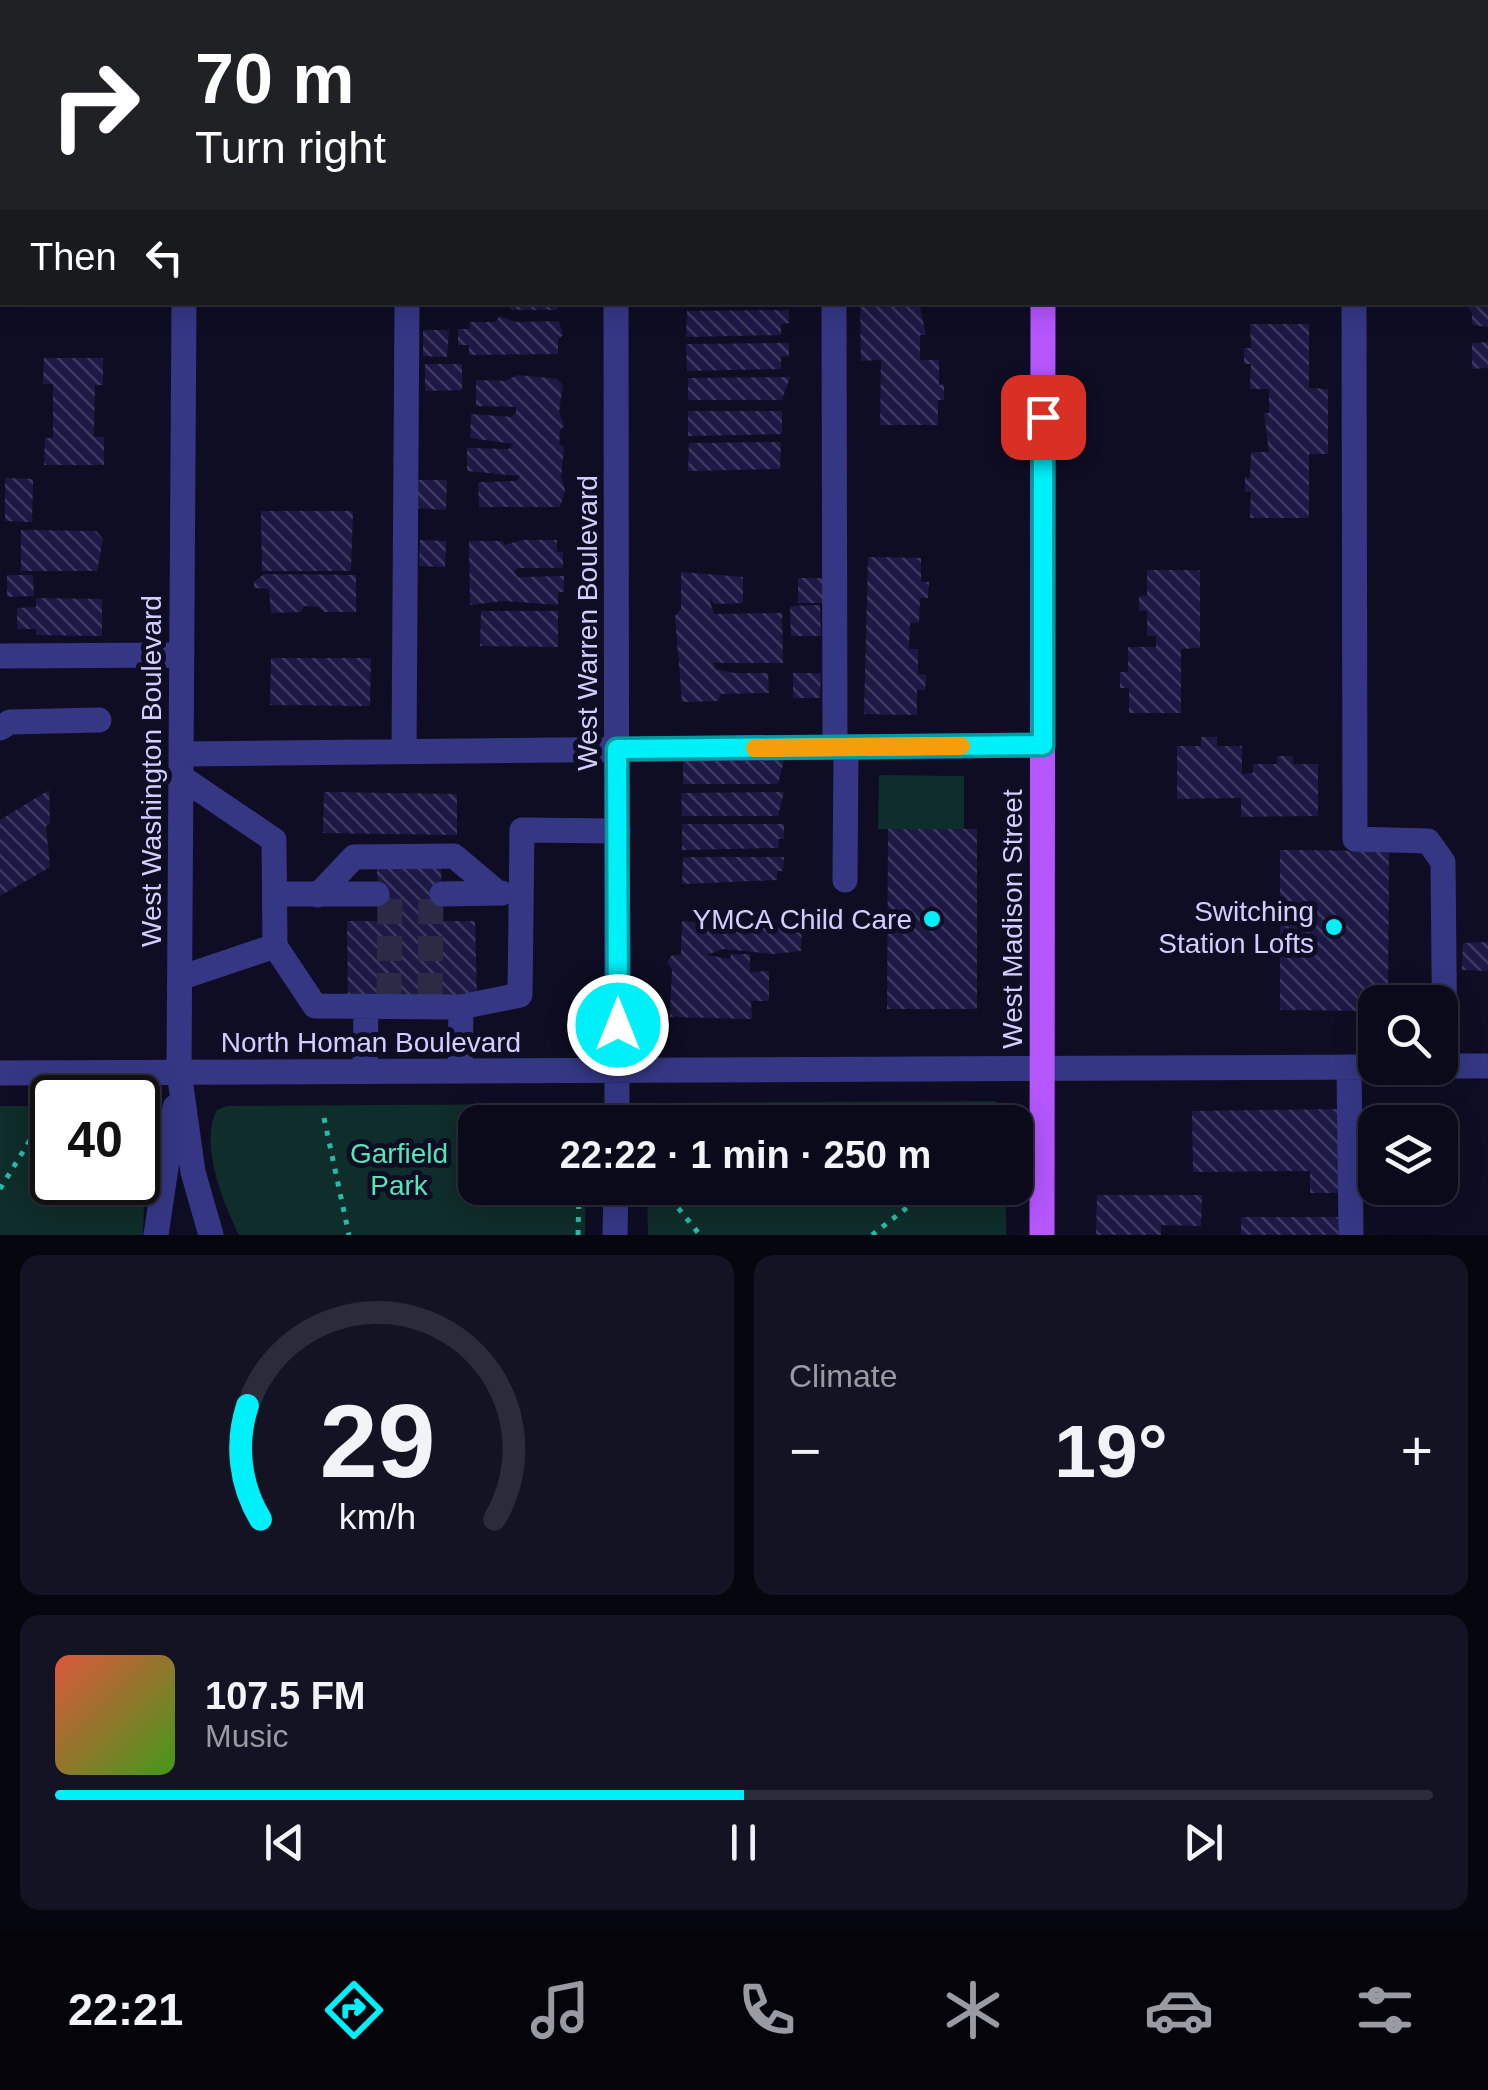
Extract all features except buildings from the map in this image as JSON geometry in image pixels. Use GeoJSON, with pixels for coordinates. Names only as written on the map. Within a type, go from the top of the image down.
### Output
{"type":"FeatureCollection","features":[{"type":"Feature","properties":{"kind":"main road","name":"West Madison Street"},"geometry":{"type":"LineString","coordinates":[[1042,1235],[1043,305]]}},
{"type":"Feature","properties":{"kind":"street","name":"West Washington Boulevard"},"geometry":{"type":"LineString","coordinates":[[184,305],[180,1072],[193,1172],[211,1235]]}},
{"type":"Feature","properties":{"kind":"street"},"geometry":{"type":"LineString","coordinates":[[404,752],[407,305]]}},
{"type":"Feature","properties":{"kind":"street","name":"West Warren Boulevard"},"geometry":{"type":"LineString","coordinates":[[616,305],[617,1105]]}},
{"type":"Feature","properties":{"kind":"street"},"geometry":{"type":"LineString","coordinates":[[834,305],[845,880]]}},
{"type":"Feature","properties":{"kind":"street"},"geometry":{"type":"LineString","coordinates":[[1354,305],[1355,839],[1428,841],[1444,862],[1443,985]]}},
{"type":"Feature","properties":{"kind":"street"},"geometry":{"type":"LineString","coordinates":[[0,656],[182,655]]}},
{"type":"Feature","properties":{"kind":"street"},"geometry":{"type":"LineString","coordinates":[[0,728],[10,722],[99,720]]}},
{"type":"Feature","properties":{"kind":"street"},"geometry":{"type":"LineString","coordinates":[[182,766],[404,752],[1043,745]]}},
{"type":"Feature","properties":{"kind":"street"},"geometry":{"type":"LineString","coordinates":[[182,766],[274,840],[275,946],[315,1006],[430,1003],[461,1007],[520,995],[510,893],[522,830],[618,831]]}},
{"type":"Feature","properties":{"kind":"street"},"geometry":{"type":"LineString","coordinates":[[318,894],[354,857],[421,856],[454,856],[510,893]]}},
{"type":"Feature","properties":{"kind":"street"},"geometry":{"type":"LineString","coordinates":[[442,894],[510,893]]}},
{"type":"Feature","properties":{"kind":"street"},"geometry":{"type":"LineString","coordinates":[[276,894],[377,894]]}},
{"type":"Feature","properties":{"kind":"street"},"geometry":{"type":"LineString","coordinates":[[180,978],[275,946]]}},
{"type":"Feature","properties":{"kind":"street"},"geometry":{"type":"LineString","coordinates":[[365,1070],[381,1004]]}},
{"type":"Feature","properties":{"kind":"street"},"geometry":{"type":"LineString","coordinates":[[460,1070],[461,1007]]}},
{"type":"Feature","properties":{"kind":"street"},"geometry":{"type":"LineString","coordinates":[[1458,1066],[1488,1066]]}},
{"type":"Feature","properties":{"kind":"street","name":"North Homan Boulevard"},"geometry":{"type":"LineString","coordinates":[[0,1072],[1358,1067]]}},
{"type":"Feature","properties":{"kind":"street"},"geometry":{"type":"LineString","coordinates":[[156,1235],[180,1072]]}},
{"type":"Feature","properties":{"kind":"street"},"geometry":{"type":"LineString","coordinates":[[1350,1235],[1361,1085]]}},
{"type":"Feature","properties":{"kind":"street"},"geometry":{"type":"LineString","coordinates":[[615,1235],[616,1205]]}},
{"type":"Feature","properties":{"kind":"path"},"geometry":{"type":"LineString","coordinates":[[324,1118],[349,1235]]}},
{"type":"Feature","properties":{"kind":"path"},"geometry":{"type":"LineString","coordinates":[[0,1189],[30,1140]]}},
{"type":"Feature","properties":{"kind":"path"},"geometry":{"type":"LineString","coordinates":[[578,1235],[579,1205]]}},
{"type":"Feature","properties":{"kind":"path"},"geometry":{"type":"LineString","coordinates":[[676,1205],[700,1235]]}},
{"type":"Feature","properties":{"kind":"path"},"geometry":{"type":"LineString","coordinates":[[872,1235],[910,1205]]}},
{"type":"Feature","properties":{"kind":"green space"},"geometry":{"type":"Polygon","coordinates":[[[879,775],[964,776],[964,829],[878,829],[879,775]]]}},
{"type":"Feature","properties":{"kind":"green space"},"geometry":{"type":"Polygon","coordinates":[[[995,1101],[1001,1105],[652,1105],[995,1101]]]}},
{"type":"Feature","properties":{"kind":"green space","name":"Garfield Park"},"geometry":{"type":"Polygon","coordinates":[[[575,1104],[458,1105],[458,1205],[586,1205],[585,1235],[239,1235],[220,1190],[212,1156],[212,1124],[217,1110],[227,1106],[575,1104]]]}},
{"type":"Feature","properties":{"kind":"green space"},"geometry":{"type":"Polygon","coordinates":[[[0,1106],[30,1106],[30,1205],[144,1205],[143,1235],[0,1235],[0,1106]]]}},
{"type":"Feature","properties":{"kind":"green space"},"geometry":{"type":"Polygon","coordinates":[[[647,1205],[1006,1205],[1006,1235],[648,1235],[647,1205]]]}},
{"type":"Feature","properties":{"kind":"tunnel"},"geometry":{"type":"LineString","coordinates":[[430,998],[431,893]]}},
{"type":"Feature","properties":{"kind":"tunnel"},"geometry":{"type":"LineString","coordinates":[[389,998],[390,894]]}},
{"type":"Feature","properties":{"kind":"slow traffic"},"geometry":{"type":"LineString","coordinates":[[755,748],[961,746]]}},
{"type":"Feature","properties":{"kind":"place","name":"YMCA Child Care"},"geometry":{"type":"Point","coordinates":[932,919]}},
{"type":"Feature","properties":{"kind":"place","name":"Switching Station Lofts"},"geometry":{"type":"Point","coordinates":[1334,927]}},
{"type":"Feature","properties":{"kind":"route"},"geometry":{"type":"LineString","coordinates":[[618,1025],[617,749],[1043,745],[1043,417]]}}]}
